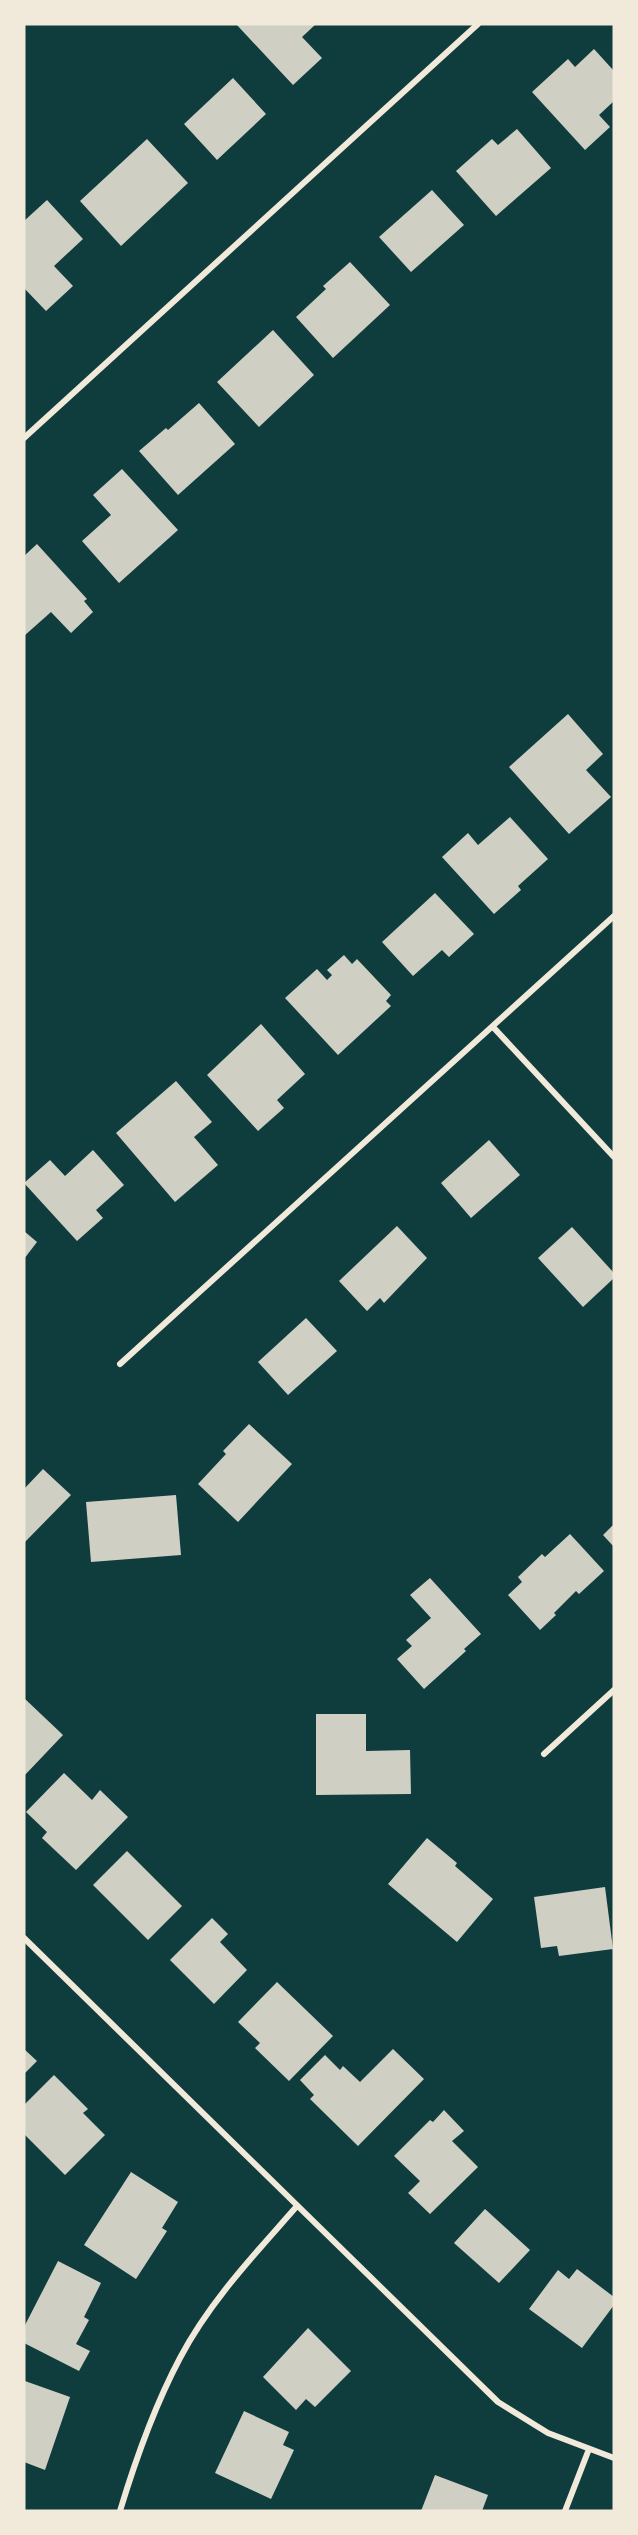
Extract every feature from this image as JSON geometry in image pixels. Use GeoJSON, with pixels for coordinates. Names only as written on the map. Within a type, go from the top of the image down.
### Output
{"type":"FeatureCollection","features":[{"type":"Feature","properties":{"kind":"street"},"geometry":{"type":"LineString","coordinates":[[24,438],[478,24]]}},
{"type":"Feature","properties":{"kind":"street"},"geometry":{"type":"LineString","coordinates":[[120,1364],[614,916]]}},
{"type":"Feature","properties":{"kind":"street"},"geometry":{"type":"LineString","coordinates":[[493,1027],[614,1157]]}},
{"type":"Feature","properties":{"kind":"street"},"geometry":{"type":"LineString","coordinates":[[544,1754],[614,1690]]}},
{"type":"Feature","properties":{"kind":"street"},"geometry":{"type":"LineString","coordinates":[[24,1938],[498,2402],[548,2433],[614,2458]]}},
{"type":"Feature","properties":{"kind":"street"},"geometry":{"type":"LineString","coordinates":[[120,2511],[152,2417],[181,2356],[202,2321],[236,2276],[297,2206]]}},
{"type":"Feature","properties":{"kind":"street"},"geometry":{"type":"LineString","coordinates":[[565,2511],[589,2449]]}},
{"type":"Feature","properties":{"kind":"building"},"geometry":{"type":"Polygon","coordinates":[[[236,24],[316,24],[302,37],[322,58],[293,85],[236,24]]]}},
{"type":"Feature","properties":{"kind":"building"},"geometry":{"type":"Polygon","coordinates":[[[594,49],[614,71],[614,101],[599,115],[610,127],[585,150],[532,92],[568,59],[575,67],[594,49]]]}},
{"type":"Feature","properties":{"kind":"building"},"geometry":{"type":"Polygon","coordinates":[[[233,78],[266,114],[217,160],[184,124],[233,78]]]}},
{"type":"Feature","properties":{"kind":"building"},"geometry":{"type":"Polygon","coordinates":[[[517,129],[551,168],[496,216],[456,171],[492,139],[498,145],[517,129]]]}},
{"type":"Feature","properties":{"kind":"building"},"geometry":{"type":"Polygon","coordinates":[[[147,139],[188,183],[121,246],[80,201],[147,139]]]}},
{"type":"Feature","properties":{"kind":"building"},"geometry":{"type":"Polygon","coordinates":[[[432,190],[464,225],[411,272],[379,237],[432,190]]]}},
{"type":"Feature","properties":{"kind":"building"},"geometry":{"type":"Polygon","coordinates":[[[47,200],[83,239],[54,266],[73,286],[46,311],[24,288],[24,221],[47,200]]]}},
{"type":"Feature","properties":{"kind":"building"},"geometry":{"type":"Polygon","coordinates":[[[350,262],[390,305],[333,358],[296,317],[326,289],[323,286],[350,262]]]}},
{"type":"Feature","properties":{"kind":"building"},"geometry":{"type":"Polygon","coordinates":[[[273,330],[314,375],[259,427],[217,382],[273,330]]]}},
{"type":"Feature","properties":{"kind":"building"},"geometry":{"type":"Polygon","coordinates":[[[199,403],[235,444],[178,495],[139,451],[199,403]]]}},
{"type":"Feature","properties":{"kind":"building"},"geometry":{"type":"Polygon","coordinates":[[[122,469],[178,530],[119,583],[82,541],[111,515],[93,495],[122,469]]]}},
{"type":"Feature","properties":{"kind":"building"},"geometry":{"type":"Polygon","coordinates":[[[37,544],[87,599],[84,601],[93,612],[71,633],[51,612],[24,636],[24,556],[37,544]]]}},
{"type":"Feature","properties":{"kind":"building"},"geometry":{"type":"Polygon","coordinates":[[[568,714],[603,754],[586,770],[611,797],[569,834],[509,767],[568,714]]]}},
{"type":"Feature","properties":{"kind":"building"},"geometry":{"type":"Polygon","coordinates":[[[510,817],[548,859],[518,886],[521,890],[494,914],[442,857],[468,833],[478,845],[510,817]]]}},
{"type":"Feature","properties":{"kind":"building"},"geometry":{"type":"Polygon","coordinates":[[[435,893],[474,934],[449,957],[442,950],[413,976],[382,942],[435,893]]]}},
{"type":"Feature","properties":{"kind":"building"},"geometry":{"type":"Polygon","coordinates":[[[344,955],[352,964],[357,959],[391,995],[386,1001],[391,1006],[338,1055],[285,998],[317,969],[327,980],[332,975],[327,970],[344,955]]]}},
{"type":"Feature","properties":{"kind":"building"},"geometry":{"type":"Polygon","coordinates":[[[261,1024],[305,1074],[277,1100],[284,1108],[258,1131],[207,1075],[261,1024]]]}},
{"type":"Feature","properties":{"kind":"building"},"geometry":{"type":"Polygon","coordinates":[[[176,1081],[212,1122],[194,1137],[218,1165],[175,1202],[116,1133],[176,1081]]]}},
{"type":"Feature","properties":{"kind":"building"},"geometry":{"type":"Polygon","coordinates":[[[489,1140],[520,1175],[471,1218],[441,1183],[489,1140]]]}},
{"type":"Feature","properties":{"kind":"building"},"geometry":{"type":"Polygon","coordinates":[[[93,1150],[124,1185],[96,1210],[103,1218],[77,1241],[24,1183],[50,1160],[65,1176],[93,1150]]]}},
{"type":"Feature","properties":{"kind":"building"},"geometry":{"type":"Polygon","coordinates":[[[397,1226],[427,1258],[384,1303],[380,1298],[367,1311],[339,1281],[397,1226]]]}},
{"type":"Feature","properties":{"kind":"building"},"geometry":{"type":"Polygon","coordinates":[[[572,1227],[614,1273],[614,1278],[583,1307],[538,1258],[572,1227]]]}},
{"type":"Feature","properties":{"kind":"building"},"geometry":{"type":"Polygon","coordinates":[[[24,1231],[37,1242],[24,1259],[24,1231]]]}},
{"type":"Feature","properties":{"kind":"building"},"geometry":{"type":"Polygon","coordinates":[[[306,1318],[337,1351],[288,1395],[258,1362],[306,1318]]]}},
{"type":"Feature","properties":{"kind":"building"},"geometry":{"type":"Polygon","coordinates":[[[249,1424],[292,1464],[238,1522],[198,1484],[226,1454],[223,1451],[249,1424]]]}},
{"type":"Feature","properties":{"kind":"building"},"geometry":{"type":"Polygon","coordinates":[[[43,1469],[71,1495],[24,1543],[24,1489],[43,1469]]]}},
{"type":"Feature","properties":{"kind":"building"},"geometry":{"type":"Polygon","coordinates":[[[176,1495],[181,1555],[91,1562],[86,1502],[176,1495]]]}},
{"type":"Feature","properties":{"kind":"building"},"geometry":{"type":"Polygon","coordinates":[[[614,1524],[614,1547],[603,1535],[614,1524]]]}},
{"type":"Feature","properties":{"kind":"building"},"geometry":{"type":"Polygon","coordinates":[[[570,1534],[604,1571],[579,1594],[576,1591],[540,1630],[508,1595],[522,1582],[518,1577],[542,1554],[545,1557],[570,1534]]]}},
{"type":"Feature","properties":{"kind":"building"},"geometry":{"type":"Polygon","coordinates":[[[430,1578],[481,1634],[464,1649],[466,1651],[424,1689],[397,1659],[412,1646],[406,1640],[431,1618],[410,1595],[430,1578]]]}},
{"type":"Feature","properties":{"kind":"building"},"geometry":{"type":"Polygon","coordinates":[[[24,1698],[63,1735],[24,1776],[24,1698]]]}},
{"type":"Feature","properties":{"kind":"building"},"geometry":{"type":"Polygon","coordinates":[[[316,1714],[366,1714],[366,1751],[410,1750],[411,1794],[316,1795],[316,1714]]]}},
{"type":"Feature","properties":{"kind":"building"},"geometry":{"type":"Polygon","coordinates":[[[64,1773],[92,1800],[100,1790],[128,1817],[76,1870],[42,1838],[47,1832],[26,1812],[64,1773]]]}},
{"type":"Feature","properties":{"kind":"building"},"geometry":{"type":"Polygon","coordinates":[[[427,1838],[457,1863],[455,1866],[493,1899],[457,1942],[388,1884],[427,1838]]]}},
{"type":"Feature","properties":{"kind":"building"},"geometry":{"type":"Polygon","coordinates":[[[127,1851],[182,1906],[148,1940],[93,1885],[127,1851]]]}},
{"type":"Feature","properties":{"kind":"building"},"geometry":{"type":"Polygon","coordinates":[[[605,1887],[613,1949],[559,1956],[557,1946],[541,1948],[534,1897],[605,1887]]]}},
{"type":"Feature","properties":{"kind":"building"},"geometry":{"type":"Polygon","coordinates":[[[212,1918],[228,1934],[220,1942],[247,1970],[214,2004],[170,1960],[212,1918]]]}},
{"type":"Feature","properties":{"kind":"building"},"geometry":{"type":"Polygon","coordinates":[[[277,1982],[333,2036],[289,2081],[255,2048],[260,2043],[238,2022],[277,1982]]]}},
{"type":"Feature","properties":{"kind":"building"},"geometry":{"type":"Polygon","coordinates":[[[24,2049],[37,2061],[24,2074],[24,2049]]]}},
{"type":"Feature","properties":{"kind":"building"},"geometry":{"type":"Polygon","coordinates":[[[393,2049],[424,2079],[358,2146],[310,2099],[314,2095],[300,2080],[325,2055],[340,2070],[343,2066],[360,2082],[393,2049]]]}},
{"type":"Feature","properties":{"kind":"building"},"geometry":{"type":"Polygon","coordinates":[[[54,2075],[88,2109],[83,2113],[105,2135],[65,2175],[24,2134],[24,2105],[54,2075]]]}},
{"type":"Feature","properties":{"kind":"building"},"geometry":{"type":"Polygon","coordinates":[[[444,2110],[464,2131],[452,2141],[478,2167],[430,2214],[408,2193],[420,2181],[394,2156],[430,2120],[433,2122],[444,2110]]]}},
{"type":"Feature","properties":{"kind":"building"},"geometry":{"type":"Polygon","coordinates":[[[131,2172],[178,2202],[162,2228],[167,2231],[136,2279],[84,2245],[131,2172]]]}},
{"type":"Feature","properties":{"kind":"building"},"geometry":{"type":"Polygon","coordinates":[[[485,2209],[530,2250],[499,2283],[454,2243],[485,2209]]]}},
{"type":"Feature","properties":{"kind":"building"},"geometry":{"type":"Polygon","coordinates":[[[58,2261],[101,2283],[84,2317],[89,2320],[76,2344],[90,2351],[79,2371],[24,2343],[24,2327],[58,2261]]]}},
{"type":"Feature","properties":{"kind":"building"},"geometry":{"type":"Polygon","coordinates":[[[577,2269],[614,2297],[614,2305],[582,2348],[529,2309],[558,2270],[569,2279],[577,2269]]]}},
{"type":"Feature","properties":{"kind":"building"},"geometry":{"type":"Polygon","coordinates":[[[308,2328],[351,2371],[315,2407],[306,2399],[296,2410],[263,2377],[308,2328]]]}},
{"type":"Feature","properties":{"kind":"building"},"geometry":{"type":"Polygon","coordinates":[[[25,2381],[70,2397],[45,2470],[24,2462],[25,2381]]]}},
{"type":"Feature","properties":{"kind":"building"},"geometry":{"type":"Polygon","coordinates":[[[244,2411],[289,2432],[283,2445],[294,2450],[271,2499],[215,2473],[244,2411]]]}},
{"type":"Feature","properties":{"kind":"building"},"geometry":{"type":"Polygon","coordinates":[[[435,2475],[488,2495],[482,2511],[421,2511],[435,2475]]]}}]}
